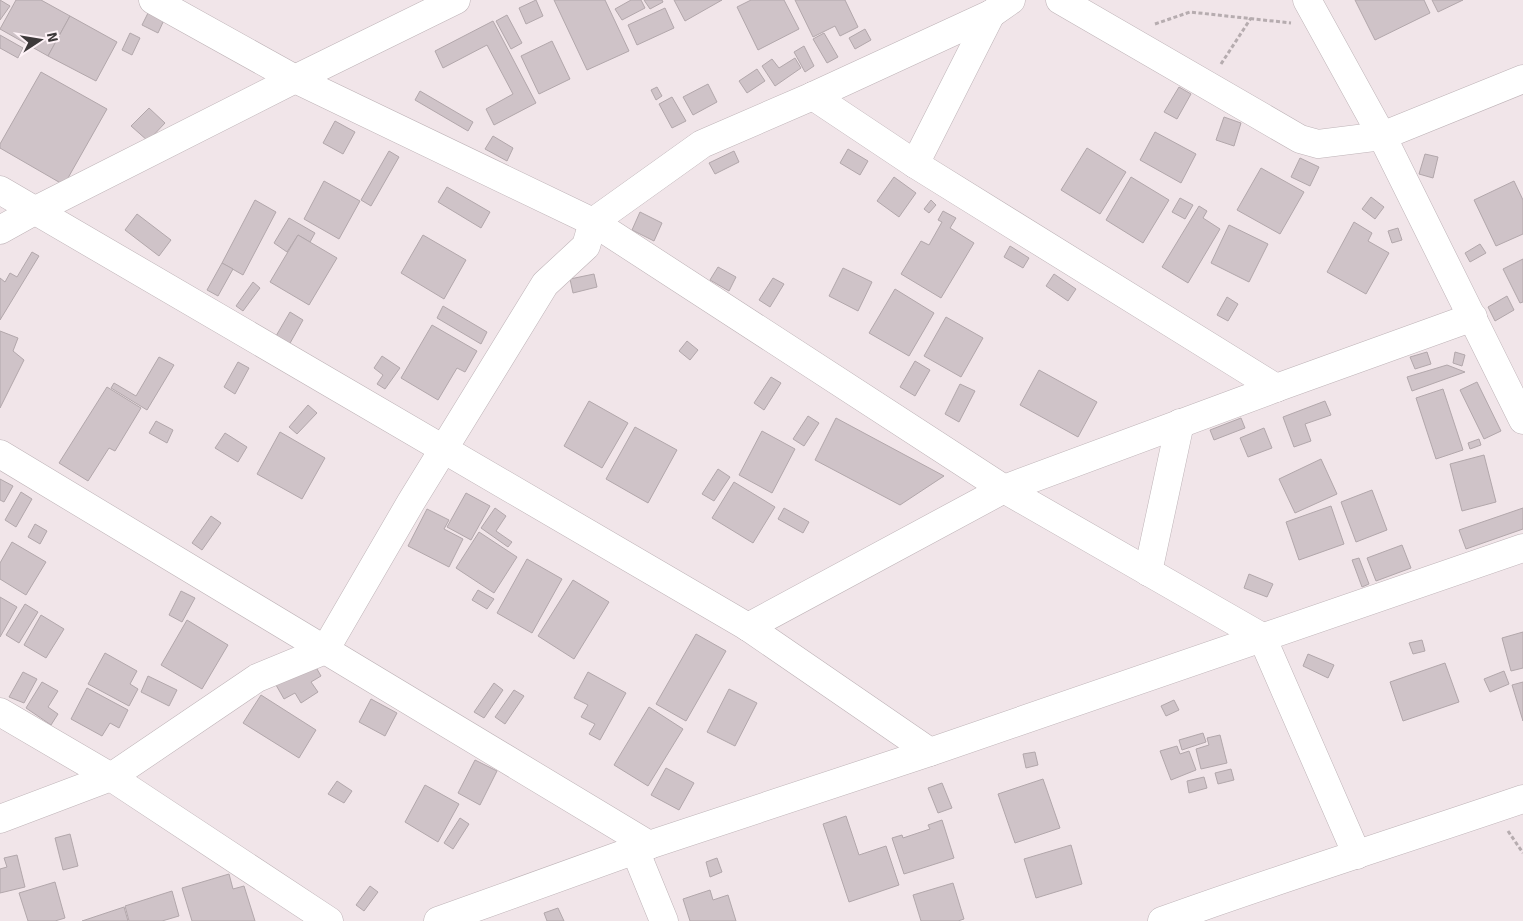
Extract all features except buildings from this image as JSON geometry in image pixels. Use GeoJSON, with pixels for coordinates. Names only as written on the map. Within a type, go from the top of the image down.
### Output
{"type":"FeatureCollection","features":[{"type":"Feature","properties":{"kind":"street"},"geometry":{"type":"LineString","coordinates":[[153,0],[295,79],[593,222],[1004,489],[1262,637],[1357,856]]}},
{"type":"Feature","properties":{"kind":"street"},"geometry":{"type":"LineString","coordinates":[[0,230],[295,79],[456,0]]}},
{"type":"Feature","properties":{"kind":"street"},"geometry":{"type":"LineString","coordinates":[[1060,0],[1300,139],[1318,144],[1382,136],[1523,79]]}},
{"type":"Feature","properties":{"kind":"street"},"geometry":{"type":"LineString","coordinates":[[1307,0],[1382,136],[1523,420]]}},
{"type":"Feature","properties":{"kind":"street"},"geometry":{"type":"LineString","coordinates":[[0,819],[111,777],[257,678],[325,650],[443,450],[545,284],[586,246],[593,222],[702,144],[812,96],[1001,7]]}},
{"type":"Feature","properties":{"kind":"street"},"geometry":{"type":"LineString","coordinates":[[915,164],[1001,7]]}},
{"type":"Feature","properties":{"kind":"street"},"geometry":{"type":"LineString","coordinates":[[812,96],[915,164],[1276,388]]}},
{"type":"Feature","properties":{"kind":"street"},"geometry":{"type":"LineString","coordinates":[[0,190],[748,627],[930,752]]}},
{"type":"Feature","properties":{"kind":"street"},"geometry":{"type":"LineString","coordinates":[[748,627],[1004,489],[1473,317]]}},
{"type":"Feature","properties":{"kind":"street"},"geometry":{"type":"LineString","coordinates":[[1148,572],[1180,423]]}},
{"type":"Feature","properties":{"kind":"street"},"geometry":{"type":"LineString","coordinates":[[0,454],[325,650],[642,848],[664,921]]}},
{"type":"Feature","properties":{"kind":"street"},"geometry":{"type":"LineString","coordinates":[[438,921],[642,848],[930,752],[1523,548]]}},
{"type":"Feature","properties":{"kind":"street"},"geometry":{"type":"LineString","coordinates":[[0,712],[111,777],[329,921]]}},
{"type":"Feature","properties":{"kind":"street"},"geometry":{"type":"LineString","coordinates":[[1162,921],[1257,887],[1357,856],[1523,799]]}},
{"type":"Feature","properties":{"kind":"path"},"geometry":{"type":"LineString","coordinates":[[1121,35],[1190,12],[1322,26]]}},
{"type":"Feature","properties":{"kind":"path"},"geometry":{"type":"LineString","coordinates":[[1207,85],[1251,18]]}}]}
